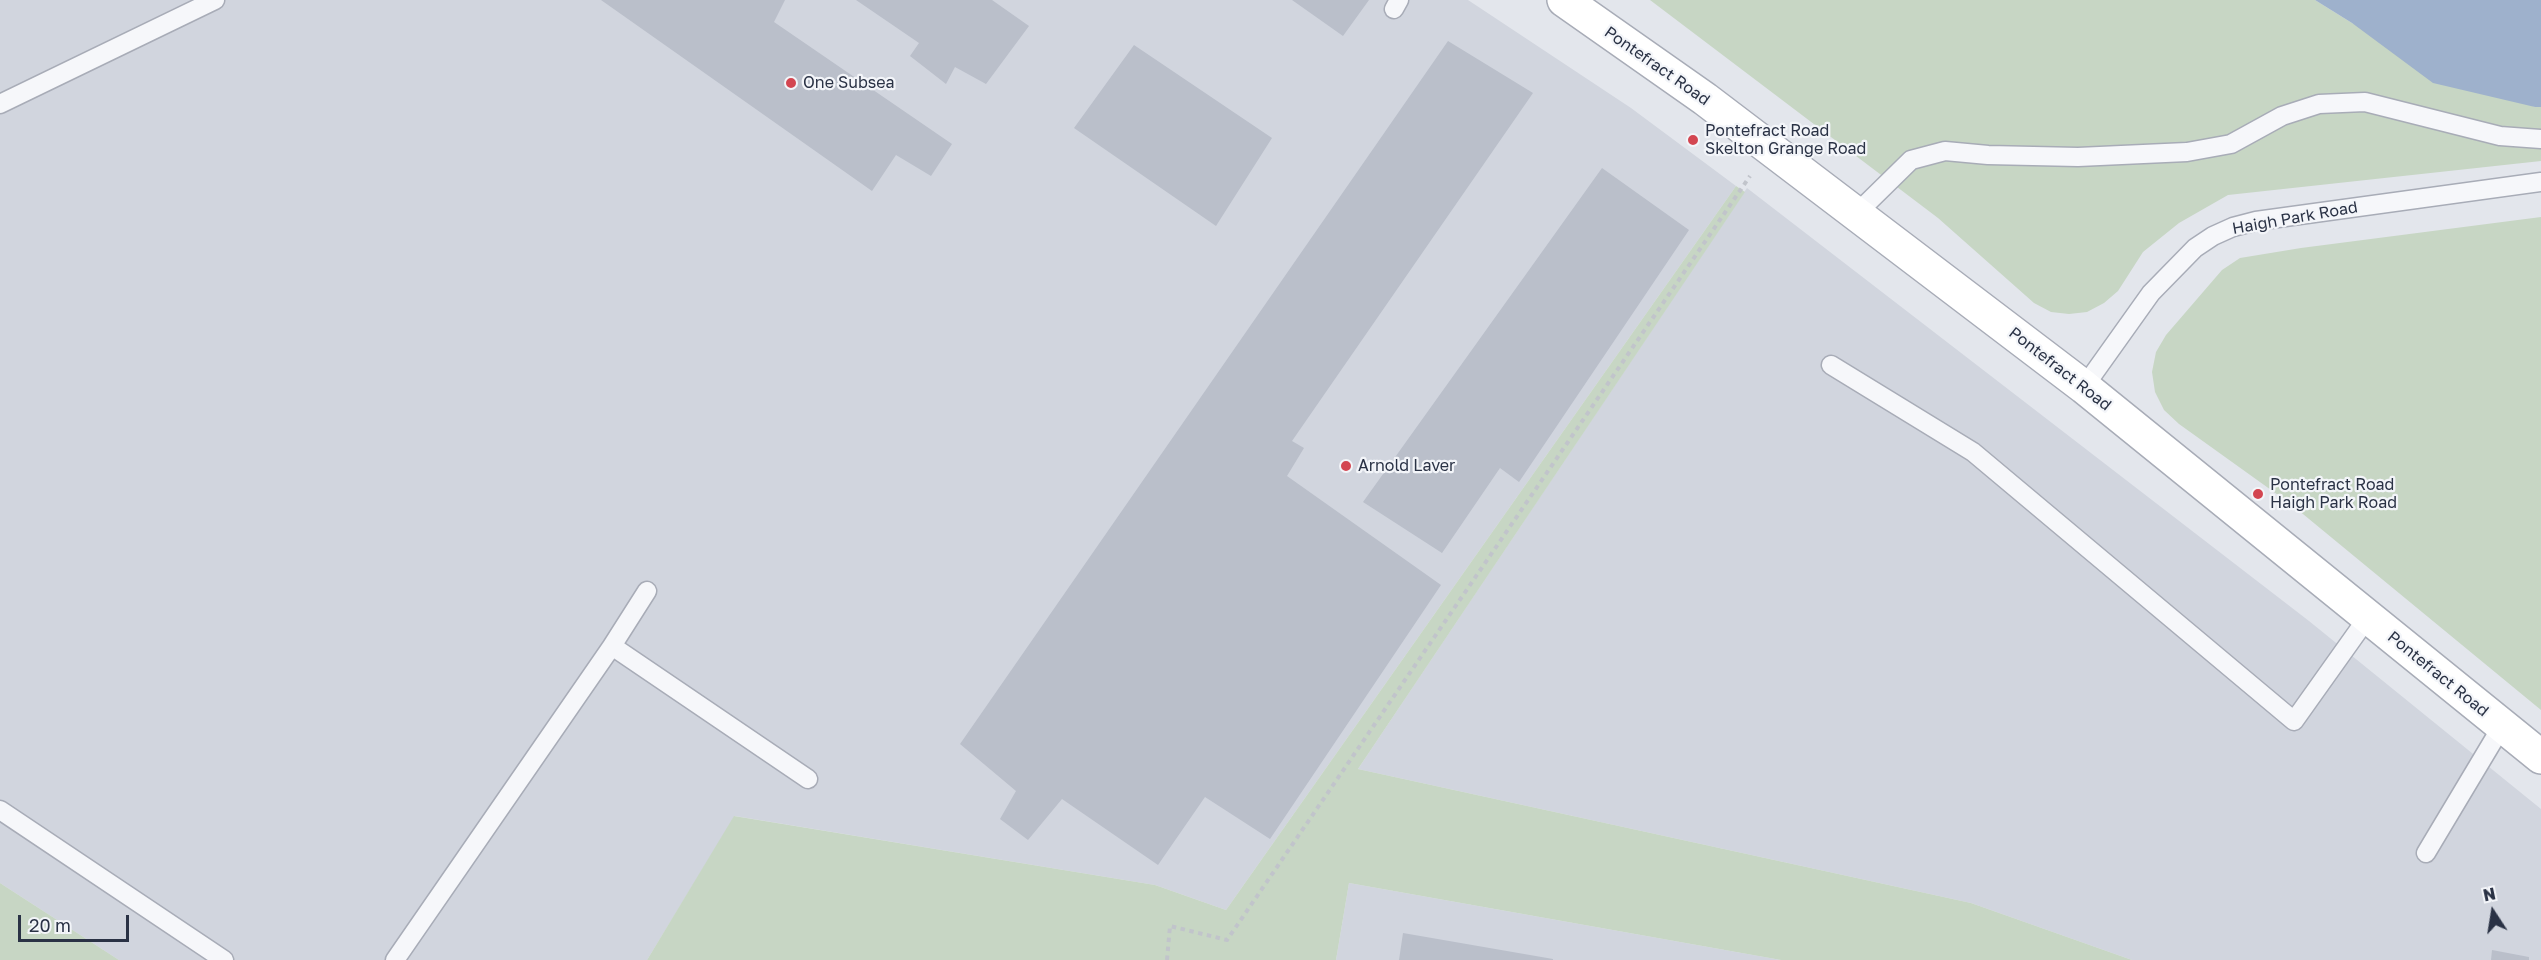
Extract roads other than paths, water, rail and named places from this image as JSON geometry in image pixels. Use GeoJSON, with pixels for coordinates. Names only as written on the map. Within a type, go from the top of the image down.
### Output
{"type":"FeatureCollection","features":[{"type":"Feature","properties":{"kind":"main road","name":"Pontefract Road"},"geometry":{"type":"LineString","coordinates":[[1564,0],[1705,99],[2084,387],[2541,757]]}},
{"type":"Feature","properties":{"kind":"lane"},"geometry":{"type":"LineString","coordinates":[[0,104],[215,0]]}},
{"type":"Feature","properties":{"kind":"lane"},"geometry":{"type":"LineString","coordinates":[[1856,214],[1911,160],[1945,151],[1988,155],[2078,157],[2187,152],[2231,144],[2282,116],[2319,104],[2365,102],[2500,135],[2541,139]]}},
{"type":"Feature","properties":{"kind":"lane","name":"Haigh Park Road"},"geometry":{"type":"LineString","coordinates":[[2084,387],[2151,293],[2195,248],[2233,227],[2256,221],[2541,182]]}},
{"type":"Feature","properties":{"kind":"lane"},"geometry":{"type":"LineString","coordinates":[[1831,365],[1973,452],[2294,721],[2368,617]]}},
{"type":"Feature","properties":{"kind":"lane"},"geometry":{"type":"LineString","coordinates":[[395,960],[612,646],[647,591]]}},
{"type":"Feature","properties":{"kind":"lane"},"geometry":{"type":"LineString","coordinates":[[612,646],[808,779]]}},
{"type":"Feature","properties":{"kind":"lane"},"geometry":{"type":"LineString","coordinates":[[2426,853],[2502,726]]}},
{"type":"Feature","properties":{"kind":"lane"},"geometry":{"type":"LineString","coordinates":[[0,810],[224,960]]}},
{"type":"Feature","properties":{"kind":"water"},"geometry":{"type":"Polygon","coordinates":[[[2315,0],[2541,0],[2541,107],[2433,83],[2352,23],[2315,0]]]}},
{"type":"Feature","properties":{"kind":"place","name":"One Subsea"},"geometry":{"type":"Point","coordinates":[791,83]}},
{"type":"Feature","properties":{"kind":"place","name":"Pontefract Road Skelton Grange Road"},"geometry":{"type":"Point","coordinates":[1693,140]}},
{"type":"Feature","properties":{"kind":"place","name":"Arnold Laver"},"geometry":{"type":"Point","coordinates":[1346,466]}},
{"type":"Feature","properties":{"kind":"place","name":"Pontefract Road Haigh Park Road"},"geometry":{"type":"Point","coordinates":[2258,494]}}]}
